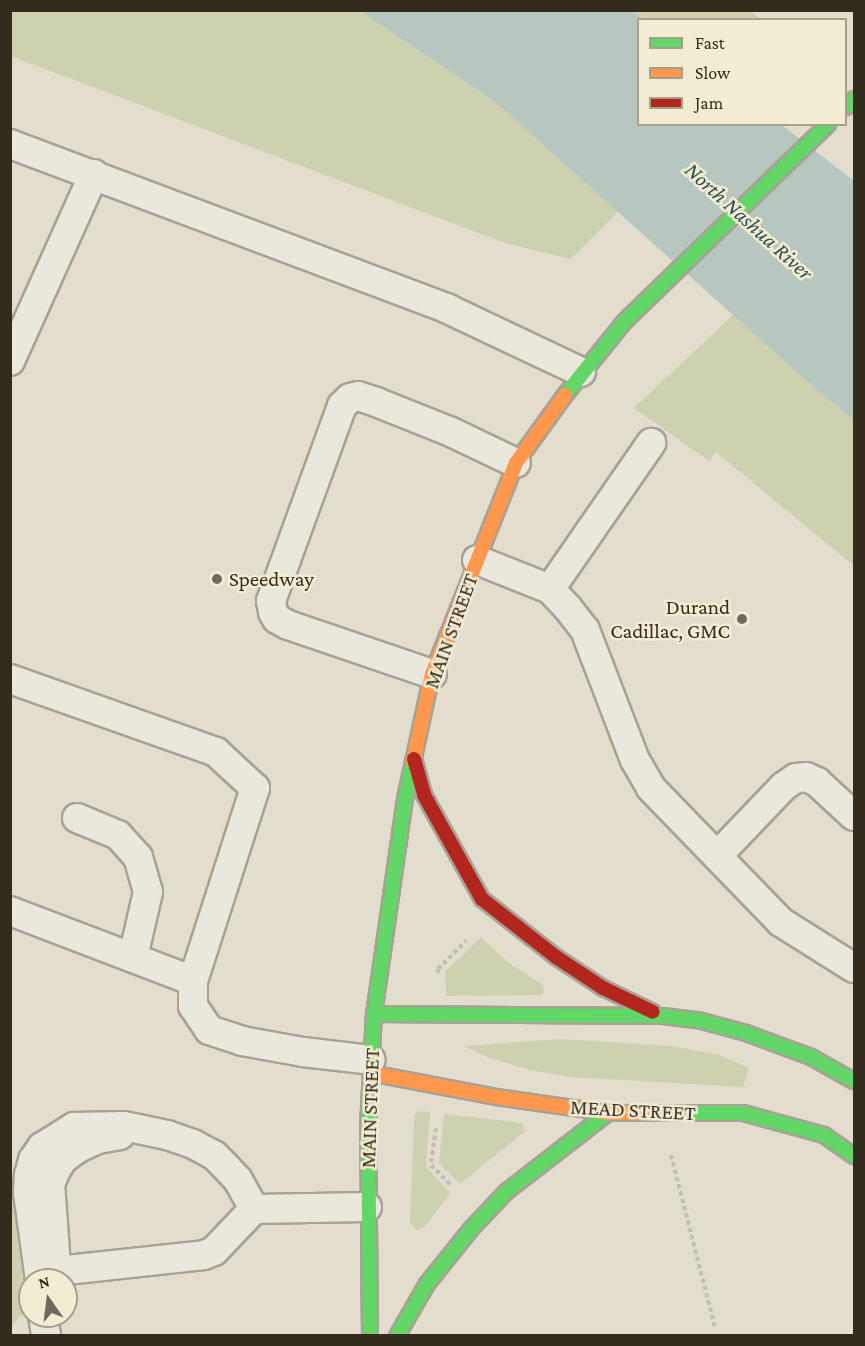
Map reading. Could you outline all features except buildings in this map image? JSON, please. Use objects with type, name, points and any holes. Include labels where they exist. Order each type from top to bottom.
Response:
[{"type":"main road","name":"MAIN STREET","points":[[370,1335],[367,1207],[370,1066],[374,1014],[405,799],[432,674],[516,463],[582,372],[625,321],[826,126]]},
{"type":"main road","points":[[414,758],[424,795],[482,899],[556,957],[603,988],[663,1016]]},
{"type":"main road","points":[[374,1014],[663,1016],[698,1020],[746,1033],[811,1057],[855,1081]]},
{"type":"main road","name":"MEAD STREET","points":[[370,1066],[496,1097],[608,1113],[743,1113],[824,1135],[855,1156]]},
{"type":"main road","points":[[397,1335],[427,1284],[471,1229],[506,1192],[608,1113]]},
{"type":"lane","points":[[10,144],[448,309],[582,372]]},
{"type":"lane","points":[[10,361],[94,174]]},
{"type":"lane","points":[[432,674],[288,625],[278,619],[273,612],[271,601],[342,406],[350,398],[358,396],[449,431],[516,463]]},
{"type":"lane","points":[[550,589],[651,443]]},
{"type":"lane","points":[[477,560],[550,589],[585,630],[635,760],[651,788],[781,922],[855,968]]},
{"type":"lane","points":[[10,679],[216,752],[255,788],[193,981],[193,1006],[209,1030],[242,1041],[370,1066]]},
{"type":"lane","points":[[717,856],[784,786],[796,778],[806,777],[817,782],[855,816]]},
{"type":"lane","points":[[77,818],[118,835],[138,857],[148,892],[133,957]]},
{"type":"lane","points":[[10,911],[193,981]]},
{"type":"lane","points":[[48,1268],[50,1184],[63,1159],[98,1138],[138,1133],[167,1135],[214,1155],[237,1180],[254,1209]]},
{"type":"lane","points":[[78,1272],[204,1255],[214,1251],[254,1209],[367,1207]]},
{"type":"path","points":[[438,978],[438,969],[474,933]]},
{"type":"path","points":[[436,1124],[431,1165],[453,1186]]},
{"type":"path","points":[[671,1154],[715,1328]]},
{"type":"green space","points":[[10,11],[360,11],[494,101],[618,212],[571,259],[505,243],[11,56]]},
{"type":"green space","points":[[631,11],[751,11],[759,18],[643,18]]},
{"type":"green space","points":[[733,315],[820,393],[854,420],[854,566],[716,452],[709,461],[634,408]]},
{"type":"green space","points":[[481,937],[510,964],[543,985],[544,992],[541,995],[446,996],[445,972]]},
{"type":"green space","points":[[561,1039],[671,1046],[719,1055],[749,1068],[743,1087],[571,1077],[529,1070],[488,1057],[464,1046]]},
{"type":"green space","points":[[421,1111],[430,1112],[426,1167],[450,1193],[424,1228],[416,1230],[410,1223],[414,1120],[415,1114]]},
{"type":"green space","points":[[444,1114],[522,1123],[525,1131],[460,1184],[439,1163]]},
{"type":"green space","points":[[10,1154],[22,1268],[18,1268],[18,1319],[10,1327]]},
{"type":"water","name":"North Nashua River","points":[[360,11],[631,11],[643,18],[637,18],[637,126],[783,126],[854,181],[854,420],[820,393],[494,101]]},
{"type":"traffic: fast","points":[[847,106],[854,99]]},
{"type":"traffic: fast","points":[[565,395],[625,321],[826,126]]},
{"type":"traffic: fast","points":[[370,1336],[368,1127],[374,1014],[405,799],[413,762]]},
{"type":"traffic: fast","points":[[374,1014],[663,1016],[698,1020],[746,1033],[811,1057],[854,1081]]},
{"type":"traffic: fast","points":[[397,1336],[427,1284],[471,1229],[506,1192],[608,1113]]},
{"type":"traffic: fast","points":[[644,1113],[743,1113],[824,1135],[854,1156]]},
{"type":"traffic: slow","points":[[413,762],[432,674],[516,463],[565,395]]},
{"type":"traffic: slow","points":[[370,1073],[496,1097],[608,1113],[644,1113]]},
{"type":"traffic: jam","points":[[414,759],[424,795],[482,899],[556,957],[603,988],[653,1012]]},
{"type":"place","name":"Speedway","points":[[217,579]]},
{"type":"place","name":"Durand Cadillac, GMC","points":[[742,619]]}]
